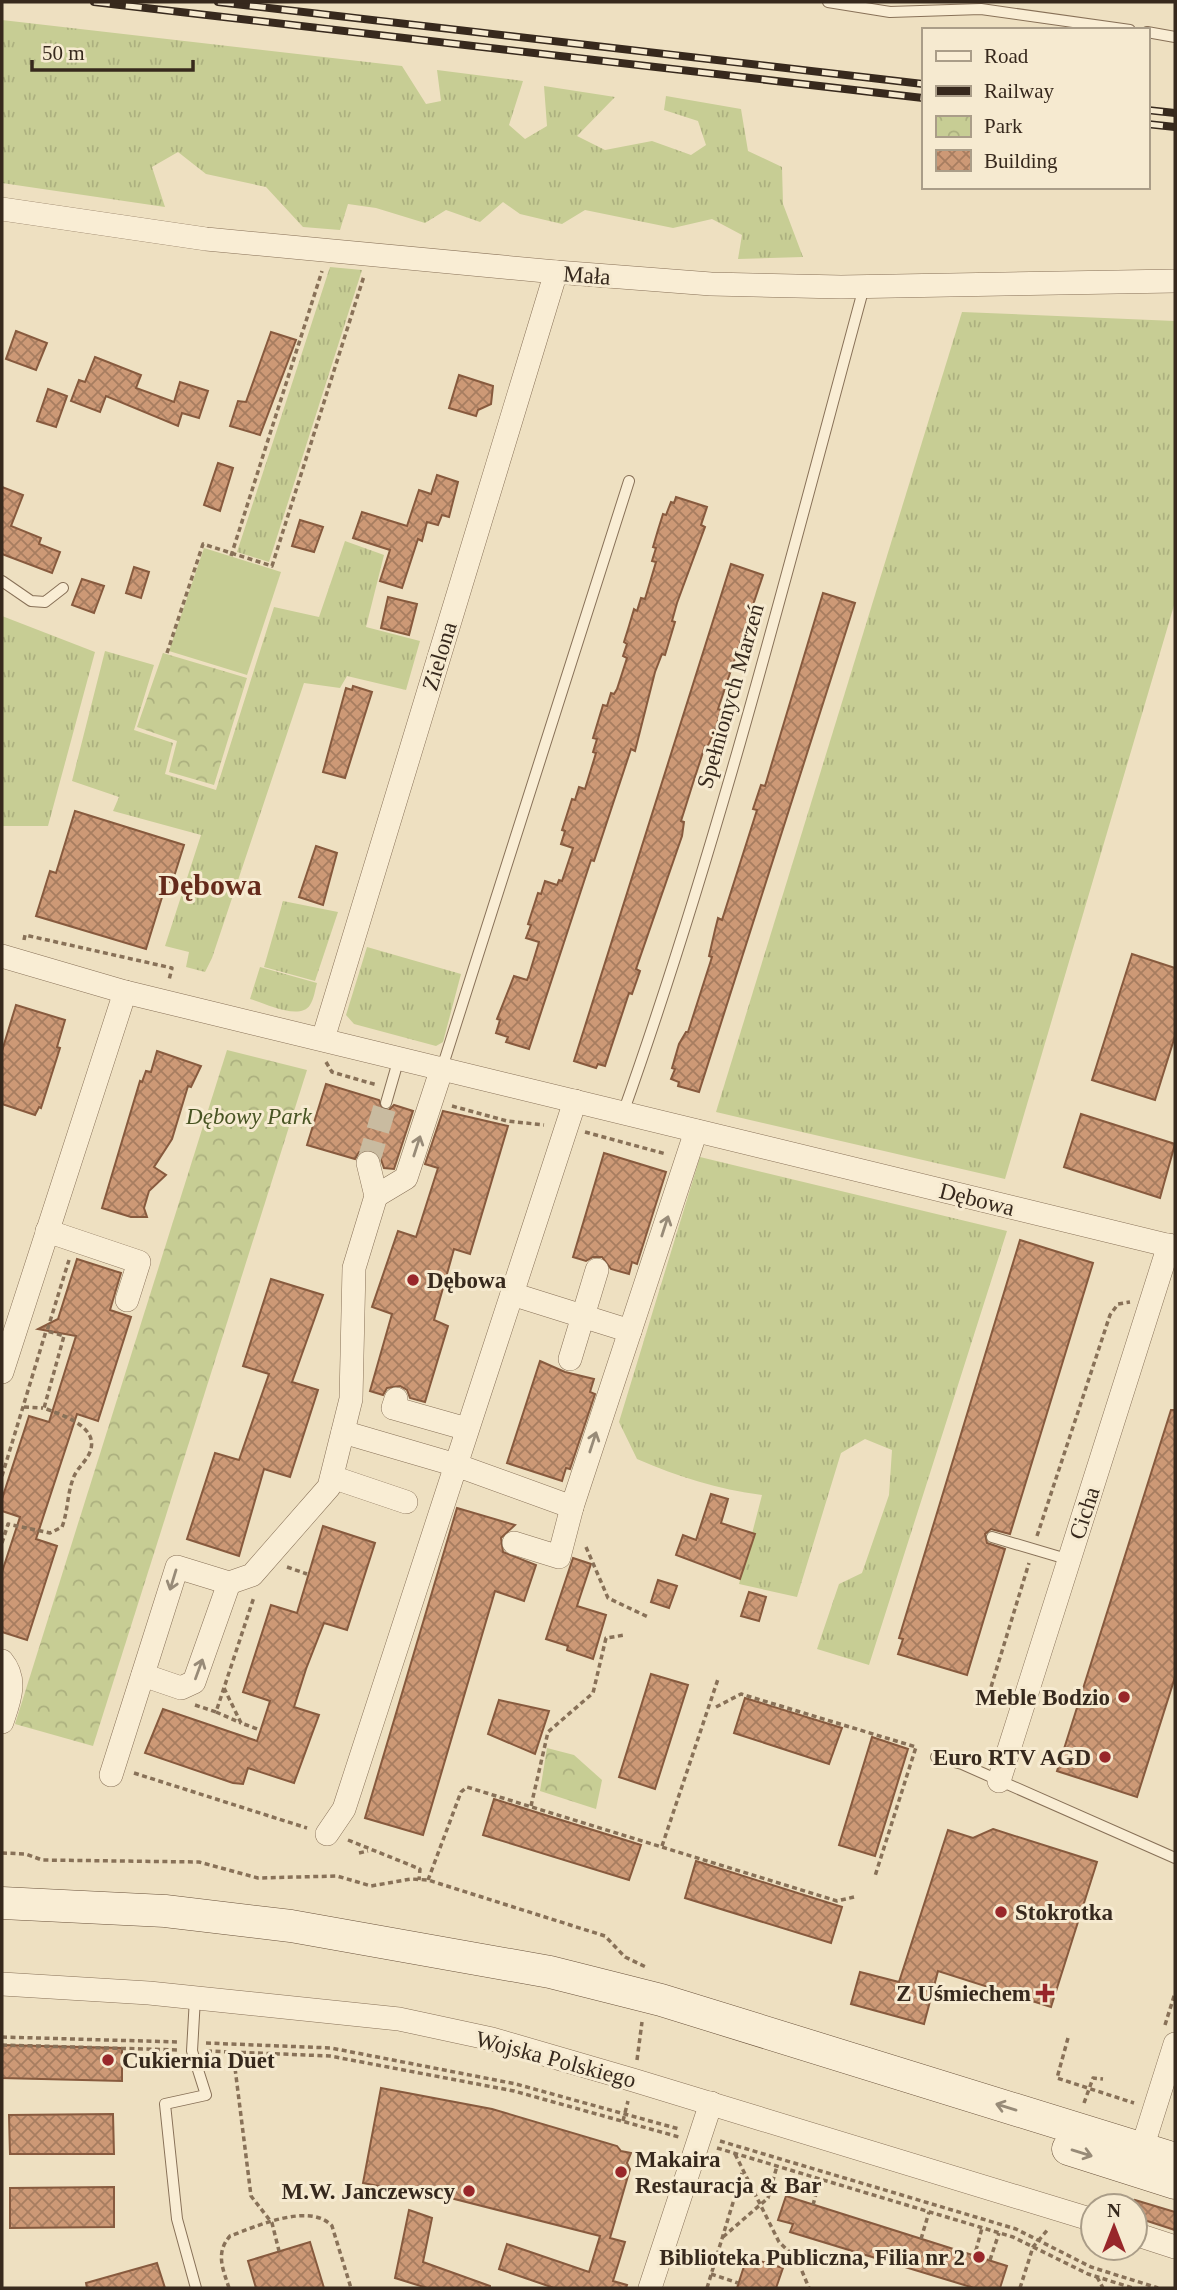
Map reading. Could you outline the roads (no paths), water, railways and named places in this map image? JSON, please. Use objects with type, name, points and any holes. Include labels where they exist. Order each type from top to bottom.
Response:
[{"type":"main road","points":[[2,1903],[164,1911],[265,1923],[395,1943],[476,1961],[550,1972],[629,1991],[1138,2159],[1175,2183]]},
{"type":"main road","points":[[476,1961],[545,1987],[644,2017],[1138,2159],[1175,2159]]},
{"type":"street","name":"Mała","points":[[2,209],[206,239],[711,284],[864,287],[1175,282]]},
{"type":"street","name":"Zielona","points":[[323,1040],[556,272]]},
{"type":"street","name":"Dębowa","points":[[2,956],[125,992],[1172,1246]]},
{"type":"street","points":[[2,1372],[125,992]]},
{"type":"street","points":[[376,1196],[406,1178],[442,1068]]},
{"type":"street","points":[[324,1838],[344,1809],[575,1101]]},
{"type":"street","points":[[514,1543],[559,1557],[572,1507],[696,1131]]},
{"type":"street","points":[[112,1771],[177,1567],[229,1583],[252,1575],[329,1487],[351,1399],[354,1268],[376,1196],[368,1163]]},
{"type":"street","points":[[47,1231],[139,1262],[127,1300]]},
{"type":"street","name":"Cicha","points":[[999,1781],[1172,1246]]},
{"type":"street","points":[[570,1359],[597,1269]]},
{"type":"street","points":[[512,1294],[630,1331]]},
{"type":"street","points":[[396,1399],[393,1408],[467,1429]]},
{"type":"street","points":[[343,1432],[456,1465],[572,1507]]},
{"type":"street","points":[[332,1477],[406,1502]]},
{"type":"street","points":[[143,1675],[181,1688],[194,1682],[229,1583]]},
{"type":"street","points":[[2,1661],[9,1671],[12,1692],[2,1722]]},
{"type":"street","name":"Wojska Polskiego","points":[[2,1984],[195,1998],[399,2019],[492,2039],[1079,2216]]},
{"type":"street","points":[[1138,2159],[1175,2045]]},
{"type":"street","points":[[650,2288],[710,2103]]},
{"type":"street","points":[[1149,2238],[1175,2246]]},
{"type":"lane","points":[[828,2],[890,12],[981,9],[1116,28]]},
{"type":"lane","points":[[1149,32],[1175,37]]},
{"type":"lane","name":"Spełnionych Marzeń","points":[[623,1113],[646,1049],[756,691],[864,287]]},
{"type":"lane","points":[[442,1068],[629,481]]},
{"type":"lane","points":[[2,581],[31,601],[46,601],[55,597],[63,587]]},
{"type":"lane","points":[[386,1103],[399,1058]]},
{"type":"lane","points":[[992,1537],[1070,1560]]},
{"type":"lane","points":[[936,1757],[999,1781],[1175,1857]]},
{"type":"lane","points":[[195,1998],[192,2051],[206,2095],[165,2104],[177,2219],[195,2288]]},
{"type":"tunnel","points":[[368,1163],[386,1103]]},
{"type":"railway","points":[[94,2],[922,98]]},
{"type":"railway","points":[[218,2],[922,84]]},
{"type":"railway","points":[[1149,110],[1175,113]]},
{"type":"railway","points":[[1149,124],[1175,127]]},
{"type":"place","name":"Dębowa","points":[[413,1280]]},
{"type":"place","name":"Meble Bodzio","points":[[1124,1697]]},
{"type":"place","name":"Euro RTV AGD","points":[[1105,1757]]},
{"type":"place","name":"Stokrotka","points":[[1001,1912]]},
{"type":"place","name":"Z Uśmiechem","points":[[1045,1993]]},
{"type":"place","name":"Cukiernia Duet","points":[[108,2060]]},
{"type":"place","name":"Makaira Restauracja & Bar","points":[[621,2172]]},
{"type":"place","name":"M.W. Janczewscy","points":[[469,2191]]},
{"type":"place","name":"Biblioteka Publiczna, Filia nr 2","points":[[979,2257]]},
{"type":"district","name":"Dębowa","points":[[210,885]]},
{"type":"park label","name":"Dębowy Park","points":[[249,1116]]}]
